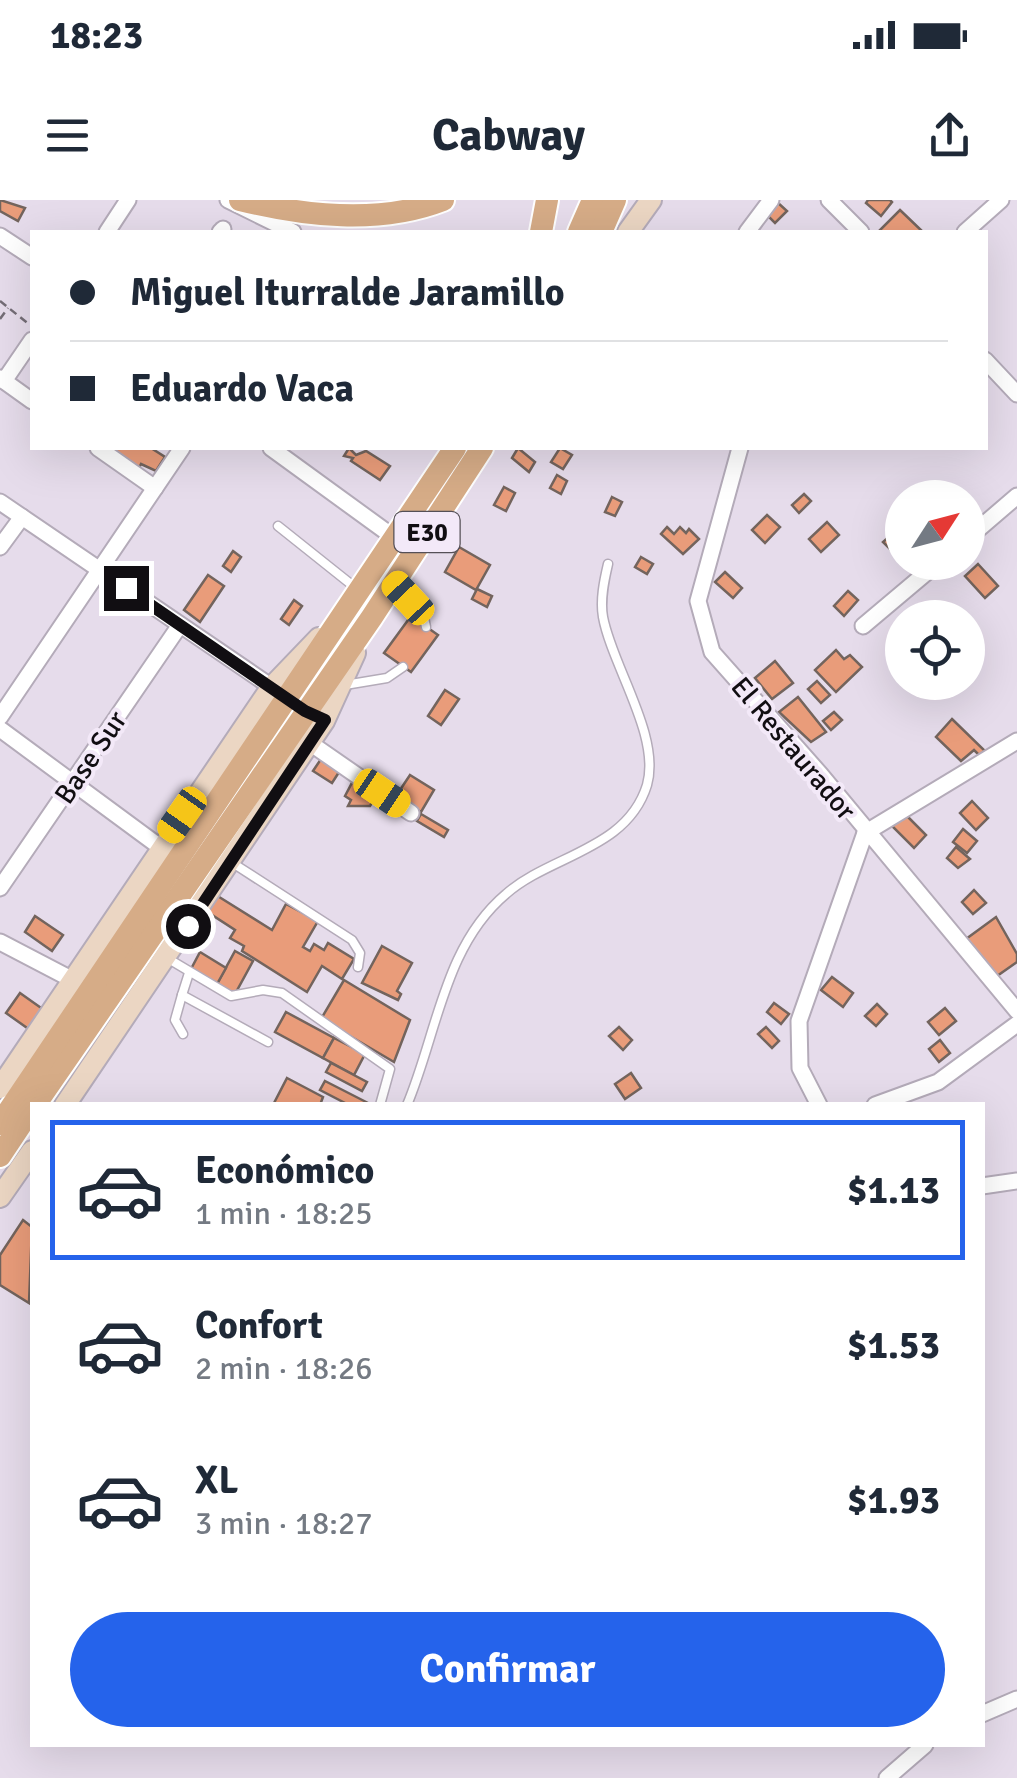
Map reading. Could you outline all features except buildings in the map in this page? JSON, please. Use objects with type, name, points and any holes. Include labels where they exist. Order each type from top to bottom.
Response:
[{"type":"main road","points":[[240,200],[364,216],[440,201]]},
{"type":"main road","points":[[540,230],[547,200]]},
{"type":"main road","points":[[580,230],[593,200]]},
{"type":"main road","points":[[602,230],[615,200]]},
{"type":"main road","points":[[629,230],[651,200]]},
{"type":"main road","points":[[414,230],[440,201]]},
{"type":"main road","name":"E30","points":[[0,1124],[298,704],[372,617],[394,582],[406,545],[455,450]]},
{"type":"main road","name":"E30","points":[[37,1102],[298,704],[356,598],[406,545],[480,450]]},
{"type":"main road","points":[[0,1088],[160,847],[298,704],[341,685],[372,617]]},
{"type":"main road","points":[[67,1102],[310,743],[298,704]]},
{"type":"main road","name":"E30","points":[[0,1156],[30,1113]]},
{"type":"main road","points":[[0,1197],[30,1154]]},
{"type":"street","points":[[108,230],[128,200]]},
{"type":"street","points":[[228,200],[289,230]]},
{"type":"street","points":[[748,230],[771,200]]},
{"type":"street","points":[[829,200],[859,230]]},
{"type":"street","points":[[966,230],[1001,200]]},
{"type":"street","points":[[0,236],[30,255]]},
{"type":"street","points":[[30,343],[2,380],[30,400]]},
{"type":"street","points":[[988,363],[1017,394]]},
{"type":"street","points":[[101,450],[155,488]]},
{"type":"street","points":[[0,717],[181,450]]},
{"type":"street","name":"El Restaurador","points":[[739,450],[698,601],[712,652],[821,775],[866,833],[800,1021],[800,1068],[817,1102]]},
{"type":"street","points":[[292,453],[406,545]]},
{"type":"street","points":[[985,523],[1017,496]]},
{"type":"street","points":[[0,502],[298,704]]},
{"type":"street","points":[[0,547],[22,517]]},
{"type":"street","points":[[863,626],[918,580]]},
{"type":"street","name":"Base Sur","points":[[0,888],[180,625]]},
{"type":"street","points":[[0,730],[160,847]]},
{"type":"street","points":[[1017,741],[866,833],[1017,1011]]},
{"type":"street","points":[[310,743],[411,813]]},
{"type":"street","points":[[0,942],[71,979]]},
{"type":"street","points":[[884,1102],[938,1082],[1017,1024]]},
{"type":"street","points":[[985,1186],[1017,1181]]},
{"type":"street","points":[[985,1713],[1017,1699]]},
{"type":"street","points":[[887,1778],[923,1747]]},
{"type":"lane","points":[[278,526],[356,598]]},
{"type":"lane","points":[[408,1102],[454,968],[475,928],[517,885],[576,857],[616,828],[639,802],[646,786],[646,744],[603,618],[608,564]]},
{"type":"lane","points":[[394,582],[423,613],[426,627]]},
{"type":"lane","points":[[341,685],[387,678],[403,667]]},
{"type":"lane","points":[[231,862],[352,940],[360,953],[358,967]]},
{"type":"lane","points":[[167,958],[231,996],[262,990],[282,993],[390,1069],[381,1102]]},
{"type":"lane","points":[[183,1034],[175,1020],[189,972]]},
{"type":"lane","points":[[182,995],[268,1042]]},
{"type":"path","points":[[0,301],[30,324]]},
{"type":"path","points":[[0,319],[8,308]]},
{"type":"route","points":[[126,588],[305,711],[325,720],[188,926]]}]
